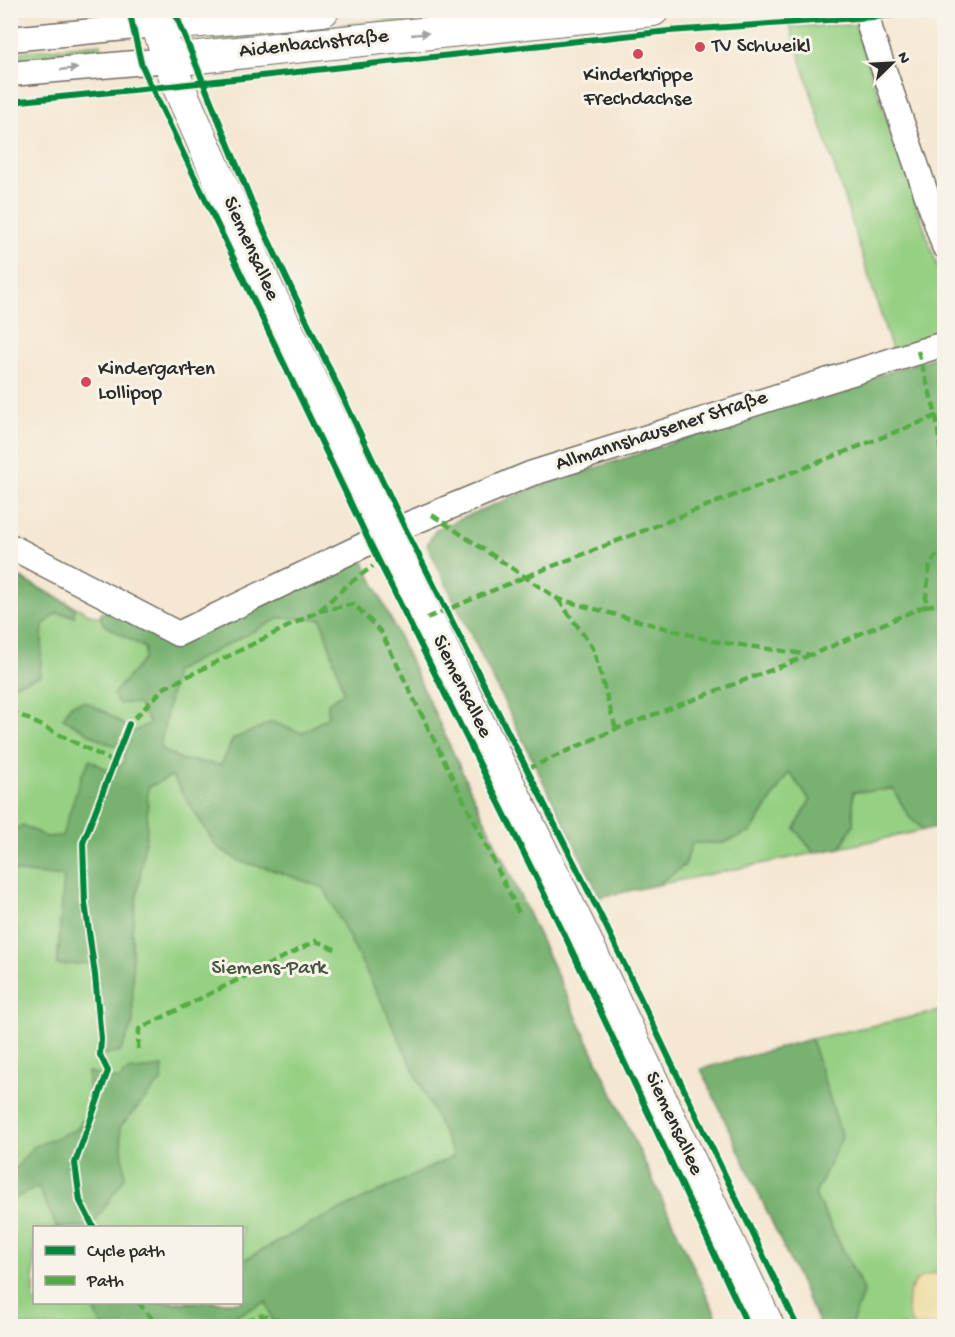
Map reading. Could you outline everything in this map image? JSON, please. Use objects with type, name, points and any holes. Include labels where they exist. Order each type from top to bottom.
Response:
[{"type":"main road","name":"Aidenbachstraße","points":[[160,35],[323,10]]},
{"type":"main road","name":"Aidenbachstraße","points":[[160,35],[653,10]]},
{"type":"main road","name":"Siemensallee","points":[[160,35],[264,282],[586,943],[768,1326]]},
{"type":"street","points":[[866,10],[871,32],[945,246]]},
{"type":"street","name":"Aidenbachstraße","points":[[10,39],[160,35]]},
{"type":"street","name":"Aidenbachstraße","points":[[10,74],[160,35]]},
{"type":"street","name":"Allmannshausener Straße","points":[[10,546],[178,634],[386,535],[530,474],[945,344]]},
{"type":"green space","points":[[488,11],[534,11],[214,41],[214,37]]},
{"type":"green space","points":[[855,25],[944,286],[944,332],[892,350],[790,26]]},
{"type":"green space","points":[[101,44],[102,51],[11,60],[11,53]]},
{"type":"green space","points":[[944,354],[944,825],[924,830],[910,818],[893,789],[853,792],[853,825],[840,848],[814,853],[795,829],[810,800],[789,772],[751,832],[723,843],[692,843],[685,865],[657,885],[600,897],[427,545],[436,529],[534,488]]},
{"type":"green space","name":"Siemens-Park","points":[[363,560],[721,1326],[11,1326],[11,573],[87,613],[176,644]]},
{"type":"green space","points":[[363,560],[721,1326],[274,1326],[266,1302],[214,1326],[102,1326],[91,1304],[243,1304],[243,1260],[315,1222],[454,1156],[385,1009],[324,888],[270,869],[241,862],[216,846],[172,776],[148,787],[147,829],[132,930],[133,1023],[120,1052],[100,1055],[101,1039],[94,963],[57,965],[64,877],[11,871],[11,831],[23,825],[46,837],[62,836],[82,774],[90,760],[106,769],[115,770],[124,762],[124,749],[102,741],[63,718],[71,705],[84,701],[134,732],[150,723],[138,704],[118,703],[113,694],[144,659],[145,648],[103,624],[100,614],[105,611],[163,640],[183,641]],"holes":[[[280,618],[321,619],[344,692],[328,703],[328,717],[302,733],[272,722],[233,739],[221,765],[180,759],[160,748],[175,671]]]},
{"type":"green space","points":[[11,573],[75,608],[74,616],[57,613],[43,625],[40,676],[13,685],[10,684]]},
{"type":"green space","points":[[789,772],[810,800],[795,829],[814,853],[657,885],[685,865],[692,843],[723,843],[751,832]]},
{"type":"green space","points":[[893,789],[910,818],[924,830],[840,848],[853,825],[853,792]]},
{"type":"green space","points":[[944,1010],[944,1326],[851,1326],[864,1290],[815,1195],[841,1137],[811,1039]]},
{"type":"green space","points":[[811,1039],[842,1137],[815,1195],[864,1291],[851,1326],[820,1326],[701,1069]]},
{"type":"green space","points":[[163,1067],[162,1080],[120,1127],[125,1177],[93,1226],[57,1226],[38,1187],[11,1200],[11,1168],[16,1168],[33,1147],[77,1129],[89,1109],[88,1072],[118,1080],[127,1071]]},
{"type":"sand","points":[[933,1273],[944,1274],[944,1326],[913,1326],[908,1309],[909,1292],[917,1280]]},
{"type":"marked path","points":[[10,13],[29,10]]},
{"type":"marked path","points":[[918,351],[936,415],[944,478]]},
{"type":"marked path","points":[[427,618],[525,577],[944,413]]},
{"type":"marked path","points":[[432,515],[558,599],[713,641],[811,655],[925,606],[930,563],[944,547]]},
{"type":"marked path","points":[[127,729],[129,724],[164,688],[319,611],[346,586],[373,566]]},
{"type":"marked path","points":[[558,599],[593,648],[616,729]]},
{"type":"marked path","points":[[319,611],[354,604],[381,632],[519,913]]},
{"type":"marked path","points":[[925,606],[944,604]]},
{"type":"marked path","points":[[527,769],[616,729],[808,656]]},
{"type":"marked path","points":[[10,710],[114,762]]},
{"type":"marked path","points":[[138,1049],[139,1029],[316,941],[337,950]]},
{"type":"marked path","points":[[140,1304],[158,1326]]},
{"type":"marked path","points":[[234,1326],[260,1315],[307,1326]]},
{"type":"cycle path","points":[[129,10],[141,63],[152,88],[366,535],[566,938],[748,1326]]},
{"type":"cycle path","points":[[174,10],[259,220],[404,526],[606,926],[797,1326]]},
{"type":"cycle path","points":[[10,102],[669,31],[944,12]]},
{"type":"cycle path","points":[[93,1226],[80,1201],[75,1163],[108,1071],[100,1055],[101,1039],[95,975],[85,903],[83,843],[129,724]]},
{"type":"place","name":"TV Schweikl","points":[[700,47]]},
{"type":"place","name":"Kinderkrippe Frechdachse","points":[[638,54]]},
{"type":"place","name":"Kindergarten Lollipop","points":[[86,382]]}]
